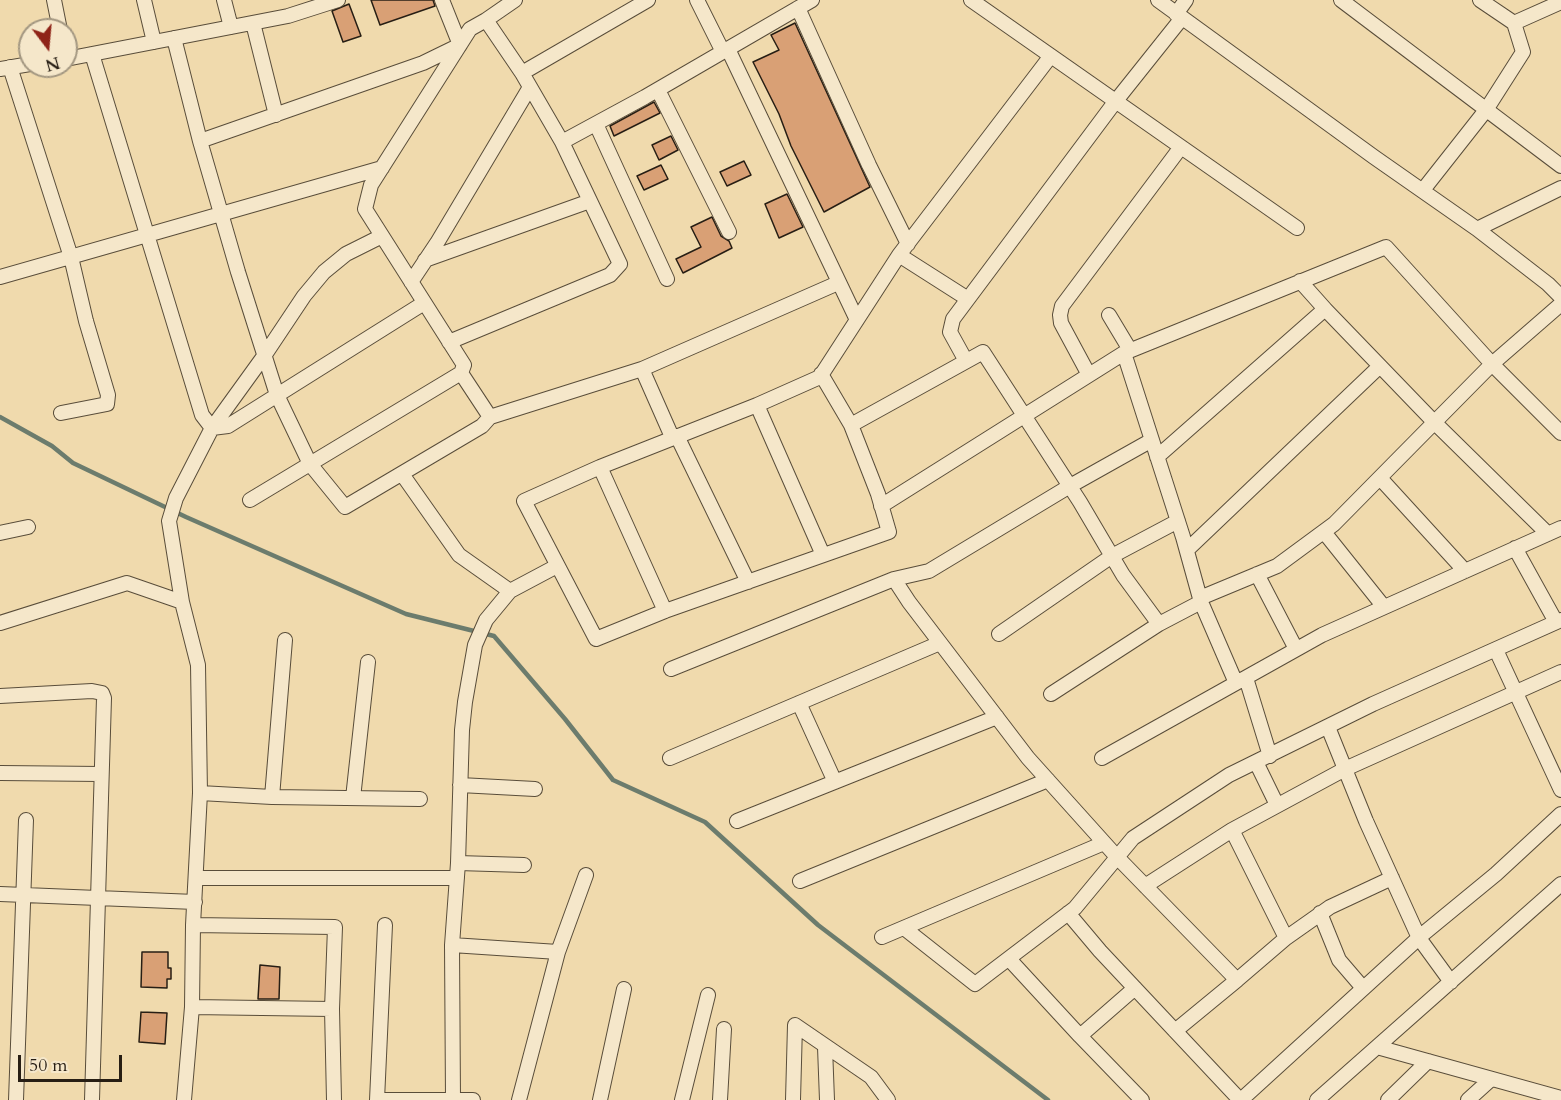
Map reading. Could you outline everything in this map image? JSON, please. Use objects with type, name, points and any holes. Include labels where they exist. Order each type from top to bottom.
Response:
[{"type":"street","points":[[54,0],[58,18]]},
{"type":"street","points":[[144,0],[154,42]]},
{"type":"street","points":[[224,0],[231,27]]},
{"type":"street","points":[[78,56],[253,23],[313,4],[338,0]]},
{"type":"street","points":[[442,0],[460,45]]},
{"type":"street","points":[[250,500],[461,373],[464,365],[365,209],[371,186],[470,29],[486,21],[515,0]]},
{"type":"street","points":[[522,73],[648,0]]},
{"type":"street","points":[[698,0],[726,50],[857,320]]},
{"type":"street","points":[[562,142],[658,90],[812,0]]},
{"type":"street","points":[[971,0],[1298,228]]},
{"type":"street","points":[[1158,0],[1477,229],[1548,284],[1561,297]]},
{"type":"street","points":[[966,361],[951,336],[949,327],[953,319],[1179,16],[1186,0]]},
{"type":"street","points":[[1341,0],[1561,166]]},
{"type":"street","points":[[1423,190],[1486,110],[1523,52],[1514,23],[1480,0]]},
{"type":"street","points":[[1514,23],[1555,2]]},
{"type":"street","points":[[798,8],[869,165],[904,250],[968,299]]},
{"type":"street","points":[[449,342],[610,275],[620,264],[562,142],[522,73],[486,21]]},
{"type":"street","points":[[253,23],[276,114]]},
{"type":"street","points":[[174,38],[221,215],[277,395],[310,464],[345,507],[482,426],[490,417],[642,369],[838,283]]},
{"type":"street","points":[[200,141],[423,63],[460,45]]},
{"type":"street","points":[[92,54],[202,415],[212,428]]},
{"type":"street","points":[[821,374],[851,425],[889,532],[596,639],[524,501],[674,436],[757,405],[821,374],[904,250],[1050,57]]},
{"type":"street","points":[[5,68],[71,257],[86,321],[108,395],[107,404],[61,413]]},
{"type":"street","points":[[411,282],[530,87]]},
{"type":"street","points":[[658,90],[729,232]]},
{"type":"street","points":[[596,124],[667,279]]},
{"type":"street","points":[[1089,375],[1061,323],[1062,306],[1181,147]]},
{"type":"street","points":[[0,278],[382,168]]},
{"type":"street","points":[[1477,229],[1561,188]]},
{"type":"street","points":[[425,260],[590,201]]},
{"type":"street","points":[[183,1100],[192,1007],[200,793],[198,664],[182,602],[170,521],[176,498],[212,428],[304,296],[324,272],[346,254],[382,236]]},
{"type":"street","points":[[881,506],[1127,352],[1386,247],[1492,364],[1561,433]]},
{"type":"street","points":[[1300,281],[1435,423],[1548,534]]},
{"type":"street","points":[[212,428],[228,426],[424,303]]},
{"type":"street","points":[[1051,694],[1159,624],[1200,600],[1276,566],[1324,532],[1492,364],[1561,304]]},
{"type":"street","points":[[1157,457],[1325,309]]},
{"type":"street","points":[[1109,315],[1127,352],[1200,600],[1241,680],[1270,756]]},
{"type":"street","points":[[851,425],[983,352],[1070,486],[1123,574],[1159,624]]},
{"type":"street","points":[[1187,550],[1380,366]]},
{"type":"street","points":[[642,369],[748,582]]},
{"type":"street","points":[[461,373],[490,417]]},
{"type":"street","points":[[757,405],[823,555]]},
{"type":"street","points":[[671,669],[894,579],[930,572],[1070,486],[1152,440]]},
{"type":"street","points":[[600,467],[665,612]]},
{"type":"street","points":[[402,474],[459,555],[510,591]]},
{"type":"street","points":[[1380,478],[1466,571]]},
{"type":"street","points":[[999,634],[1112,556],[1178,520]]},
{"type":"street","points":[[0,533],[28,527]]},
{"type":"street","points":[[1102,758],[1322,635],[1561,528]]},
{"type":"street","points":[[1324,532],[1384,607]]},
{"type":"street","points":[[904,927],[975,984],[1075,908],[1133,838],[1229,775],[1373,704],[1559,621],[1515,548]]},
{"type":"street","points":[[453,1100],[452,945],[465,702],[475,645],[486,620],[510,591],[557,566]]},
{"type":"street","points":[[1257,574],[1296,649]]},
{"type":"street","points":[[894,579],[940,643],[1048,780],[1117,857],[1237,980]]},
{"type":"street","points":[[0,623],[127,583],[182,602]]},
{"type":"street","points":[[272,797],[285,640]]},
{"type":"street","points":[[670,758],[940,643]]},
{"type":"street","points":[[1496,650],[1561,790]]},
{"type":"street","points":[[353,798],[368,662]]},
{"type":"street","points":[[1145,886],[1232,830],[1345,769],[1561,672]]},
{"type":"street","points":[[0,696],[92,691],[102,693],[104,698],[92,1100]]},
{"type":"street","points":[[799,703],[835,782]]},
{"type":"street","points":[[737,821],[997,717]]},
{"type":"street","points":[[1328,727],[1419,938],[1451,982]]},
{"type":"street","points":[[1256,762],[1277,806]]},
{"type":"street","points":[[0,773],[101,774]]},
{"type":"street","points":[[800,881],[1048,780]]},
{"type":"street","points":[[460,785],[535,789]]},
{"type":"street","points":[[200,793],[272,797],[420,799]]},
{"type":"street","points":[[1068,913],[1174,1031],[1240,1100],[1419,938],[1496,874],[1561,814]]},
{"type":"street","points":[[16,1100],[22,894],[27,820]]},
{"type":"street","points":[[1232,830],[1287,938]]},
{"type":"street","points":[[882,937],[1104,843]]},
{"type":"street","points":[[458,863],[524,865]]},
{"type":"street","points":[[519,1100],[558,952],[586,875]]},
{"type":"street","points":[[196,878],[457,878]]},
{"type":"street","points":[[1174,1031],[1320,913],[1392,878]]},
{"type":"street","points":[[1317,1100],[1561,884]]},
{"type":"street","points":[[0,894],[195,902]]},
{"type":"street","points":[[1320,913],[1339,960],[1363,988]]},
{"type":"street","points":[[194,925],[335,927],[332,1009],[334,1100]]},
{"type":"street","points":[[385,925],[379,1100],[473,1100]]},
{"type":"street","points":[[452,945],[558,952]]},
{"type":"street","points":[[1009,959],[1142,1100]]},
{"type":"street","points":[[1080,1036],[1135,988]]},
{"type":"street","points":[[600,1100],[624,989]]},
{"type":"street","points":[[682,1100],[708,995]]},
{"type":"street","points":[[192,1007],[332,1009]]},
{"type":"street","points":[[793,1100],[795,1025],[871,1077],[888,1100]]},
{"type":"street","points":[[720,1100],[724,1029]]},
{"type":"street","points":[[825,1047],[827,1100]]},
{"type":"street","points":[[1377,1047],[1542,1097],[1561,1098]]},
{"type":"street","points":[[1388,1100],[1428,1061]]},
{"type":"street","points":[[1468,1100],[1490,1080]]},
{"type":"building","points":[[371,0],[433,0],[435,6],[380,25]]},
{"type":"building","points":[[349,4],[361,36],[343,42],[332,11]]},
{"type":"building","points":[[795,23],[870,187],[824,212],[753,62],[779,50],[771,35]]},
{"type":"building","points":[[654,102],[660,113],[614,136],[610,126]]},
{"type":"building","points":[[671,136],[678,150],[659,160],[652,145]]},
{"type":"building","points":[[744,161],[751,175],[727,186],[720,172]]},
{"type":"building","points":[[661,165],[668,179],[644,190],[637,176]]},
{"type":"building","points":[[787,194],[803,227],[779,238],[765,204]]},
{"type":"building","points":[[712,217],[721,236],[729,241],[732,248],[683,273],[676,259],[701,247],[691,227]]},
{"type":"building","points":[[142,952],[168,952],[171,979],[167,979],[167,988],[141,987]]},
{"type":"building","points":[[260,965],[280,967],[279,999],[258,999]]},
{"type":"building","points":[[141,1012],[167,1013],[165,1044],[139,1042]]},
{"type":"waterway","points":[[0,417],[52,446],[73,463],[186,517],[406,614],[494,636],[565,719],[613,780],[705,822],[818,925],[1048,1100]]}]
